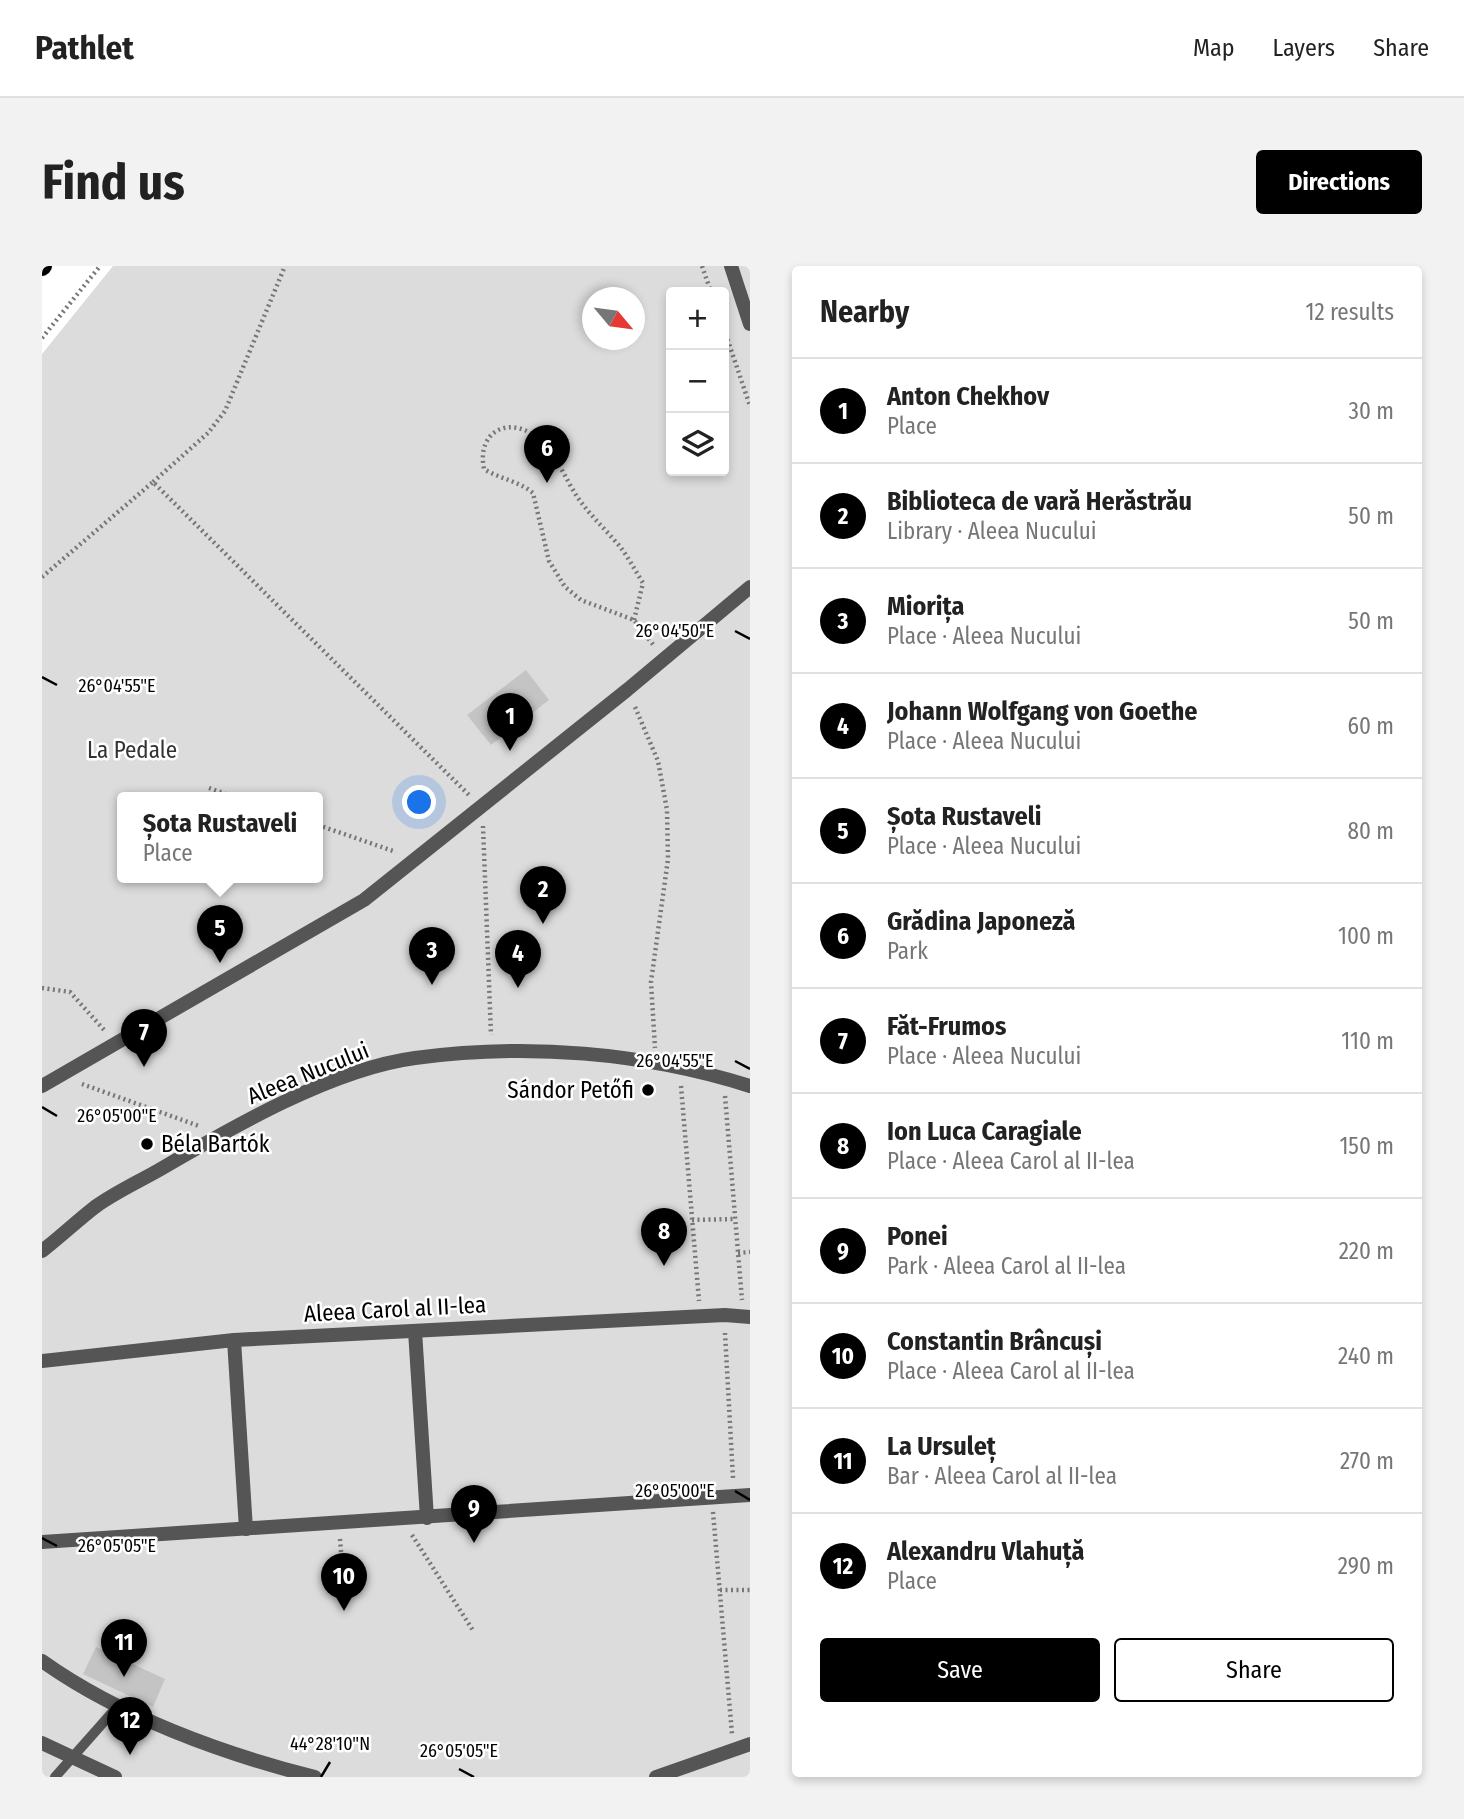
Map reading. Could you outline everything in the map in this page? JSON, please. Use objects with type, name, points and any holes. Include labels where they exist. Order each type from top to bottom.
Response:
[{"type":"street","points":[[731,266],[750,324]]},
{"type":"street","points":[[42,1086],[364,900],[627,690],[750,587]]},
{"type":"street","name":"Aleea Nucului","points":[[42,1251],[97,1206],[221,1134],[349,1076],[413,1058],[564,1050],[657,1063],[724,1077],[750,1086]]},
{"type":"street","name":"Aleea Carol al II-lea","points":[[42,1361],[234,1340],[724,1315],[747,1317]]},
{"type":"street","points":[[415,1331],[427,1518]]},
{"type":"street","points":[[234,1340],[246,1529]]},
{"type":"street","points":[[42,1542],[750,1495]]},
{"type":"street","points":[[42,1661],[117,1706],[235,1753],[315,1777]]},
{"type":"street","points":[[42,1743],[116,1777]]},
{"type":"street","points":[[656,1777],[734,1752],[750,1744]]},
{"type":"lane","points":[[55,1777],[117,1706]]},
{"type":"path","points":[[42,338],[100,266]]},
{"type":"path","points":[[42,577],[208,433],[225,411],[285,266]]},
{"type":"path","points":[[702,266],[709,287]]},
{"type":"path","points":[[729,344],[750,406]]},
{"type":"path","points":[[634,620],[643,583],[618,544],[595,522],[542,441],[528,431],[511,427],[499,429],[489,437],[481,453],[484,469],[497,478],[525,486],[533,494],[549,562],[565,587],[582,600],[634,620],[664,659]]},
{"type":"path","points":[[153,482],[482,807],[492,1053]]},
{"type":"path","points":[[627,690],[658,761],[667,810],[668,859],[650,982],[657,1063]]},
{"type":"path","points":[[209,788],[220,792]]},
{"type":"path","points":[[323,827],[416,859]]},
{"type":"path","points":[[42,988],[70,992],[118,1044]]},
{"type":"path","points":[[679,1068],[701,1318]]},
{"type":"path","points":[[62,1076],[221,1134]]},
{"type":"path","points":[[724,1077],[738,1253],[747,1317]]},
{"type":"path","points":[[692,1220],[735,1219]]},
{"type":"path","points":[[738,1253],[750,1252]]},
{"type":"path","points":[[724,1315],[734,1496]]},
{"type":"path","points":[[712,1497],[734,1752]]},
{"type":"path","points":[[402,1519],[474,1632]]},
{"type":"path","points":[[339,1524],[342,1577]]},
{"type":"path","points":[[720,1590],[750,1590]]},
{"type":"green space","name":"La Pedale","points":[[113,266],[750,266],[750,1777],[42,1777],[42,354]]},
{"type":"building","points":[[526,670],[549,700],[491,745],[467,715]]},
{"type":"building","points":[[96,1647],[165,1679],[153,1707],[83,1674]]},
{"type":"place","name":"Grădina Japoneză","points":[[547,483]]},
{"type":"place","name":"Anton Chekhov","points":[[510,751]]},
{"type":"place","name":"Biblioteca de vară Herăstrău","points":[[543,924]]},
{"type":"place","name":"Șota Rustaveli","points":[[220,963]]},
{"type":"place","name":"Miorița","points":[[432,985]]},
{"type":"place","name":"Johann Wolfgang von Goethe","points":[[518,988]]},
{"type":"place","name":"Făt-Frumos","points":[[144,1067]]},
{"type":"place","name":"Sándor Petőfi","points":[[648,1090]]},
{"type":"place","name":"Béla Bartók","points":[[147,1144]]},
{"type":"place","name":"Ion Luca Caragiale","points":[[664,1266]]},
{"type":"place","name":"Ponei","points":[[474,1543]]},
{"type":"place","name":"Constantin Brâncuși","points":[[344,1611]]},
{"type":"place","name":"La Ursuleț","points":[[124,1677]]},
{"type":"place","name":"Alexandru Vlahuță","points":[[130,1755]]}]
